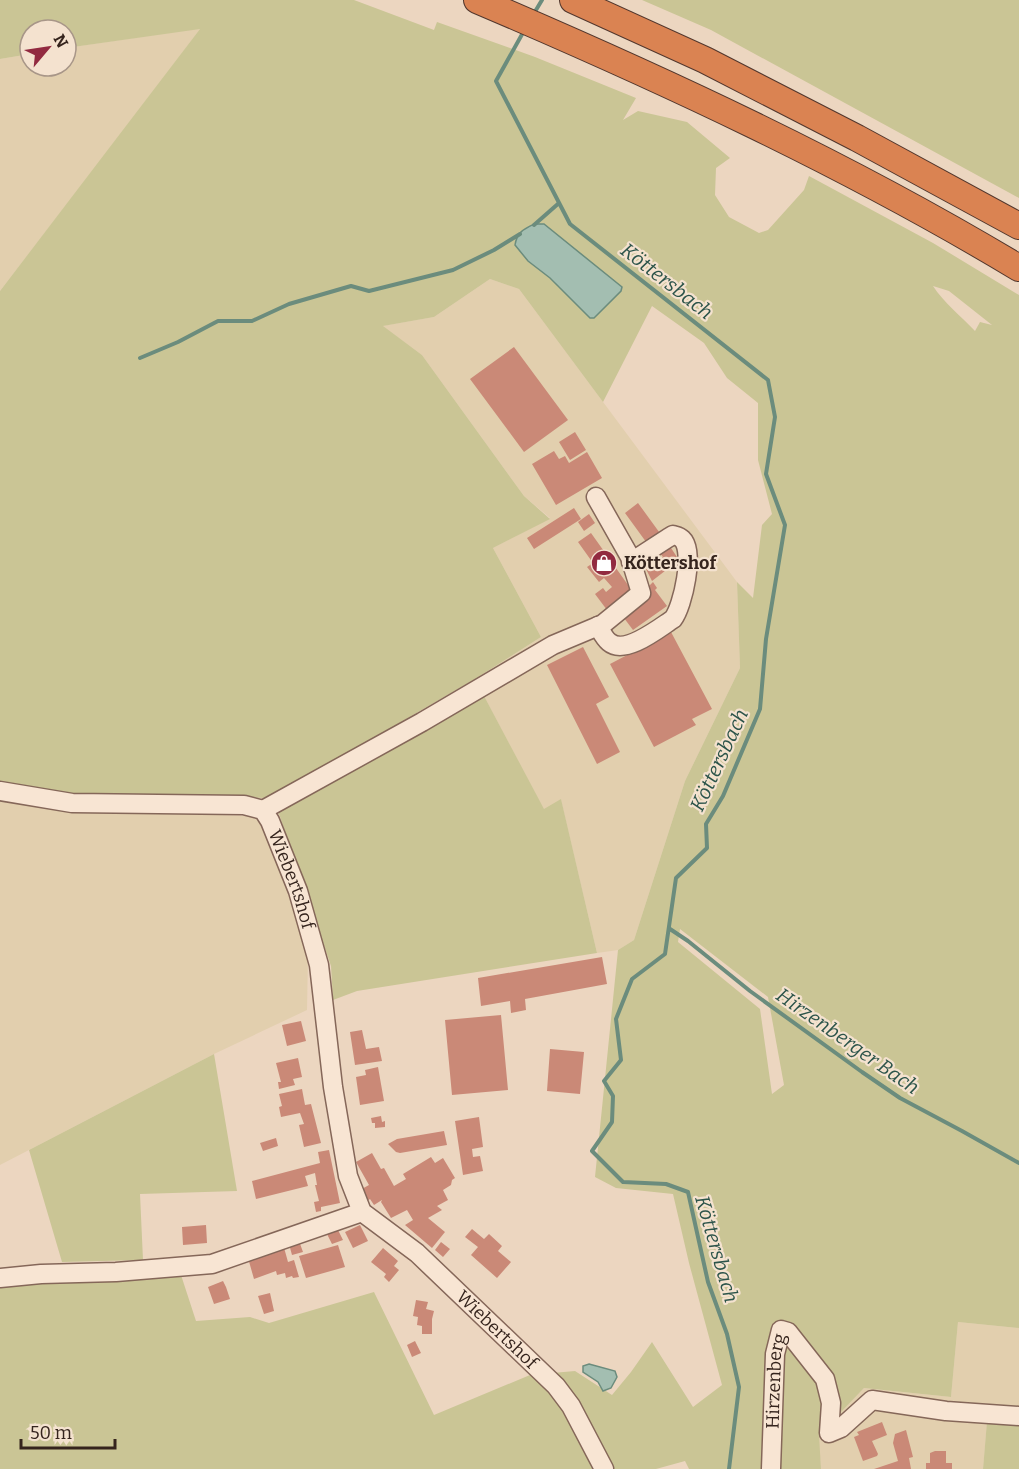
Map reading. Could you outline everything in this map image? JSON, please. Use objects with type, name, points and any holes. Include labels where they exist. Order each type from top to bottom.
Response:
[{"type":"highway","points":[[477,0],[690,94],[860,178],[1019,268]]},
{"type":"highway","points":[[573,0],[705,60],[857,138],[1019,226]]},
{"type":"street","points":[[263,810],[422,722],[553,645],[603,624],[641,593],[630,557],[597,498]]},
{"type":"street","points":[[598,626],[608,641],[619,646],[626,646],[642,639],[677,614],[686,583],[687,552],[684,541],[673,535],[632,562]]},
{"type":"street","name":"Wiebertshof","points":[[0,791],[72,803],[244,805],[263,810],[270,821],[298,891],[320,965],[333,1087],[348,1176],[362,1212],[417,1253],[556,1386],[571,1406],[604,1469]]},
{"type":"street","points":[[0,1278],[212,1264],[362,1212]]},
{"type":"street","name":"Hirzenberg","points":[[771,1469],[775,1354],[781,1330],[788,1332],[825,1379],[831,1403],[829,1432],[841,1428],[872,1400],[945,1411],[1019,1416]]},
{"type":"shaded area","points":[[0,0],[354,0],[434,30],[437,22],[535,57],[636,98],[623,120],[638,111],[687,122],[730,158],[716,168],[715,195],[729,217],[759,233],[768,230],[804,190],[809,176],[933,243],[1019,295],[1019,1328],[958,1322],[951,1397],[864,1388],[819,1435],[821,1469],[689,1469],[685,1461],[656,1469],[0,1469],[0,1285],[181,1275],[196,1321],[250,1317],[269,1323],[374,1292],[434,1415],[530,1375],[575,1371],[612,1395],[652,1342],[693,1407],[722,1385],[673,1194],[616,1188],[595,1177],[618,950],[634,940],[685,781],[740,668],[737,582],[753,598],[762,525],[772,514],[758,460],[758,403],[727,378],[704,343],[652,306],[603,402],[519,289],[490,279],[434,317],[383,326],[422,355],[524,496],[550,519],[493,548],[541,637],[475,679],[270,798],[72,795],[0,783],[0,291],[200,29],[78,46],[78,18],[18,18],[18,56],[0,59]],"holes":[[[534,224],[594,318],[590,318],[550,278],[528,261]],[[933,286],[949,291],[992,325],[980,322],[975,331],[947,304]],[[680,929],[768,997],[784,1085],[772,1094],[760,1009],[678,942]]]},
{"type":"shaded area","points":[[642,0],[1019,0],[1019,198],[711,30]]},
{"type":"shaded area","points":[[201,28],[0,291],[0,59],[18,56],[18,78],[78,78],[78,46]]},
{"type":"shaded area","points":[[534,224],[544,224],[622,287],[621,291],[594,318],[590,318],[550,278],[528,261],[515,245],[519,234]]},
{"type":"shaded area","points":[[490,279],[519,289],[737,582],[740,668],[685,781],[634,940],[618,950],[597,953],[561,800],[544,810],[475,679],[541,637],[493,548],[550,518],[524,496],[422,355],[382,326],[434,317]]},
{"type":"shaded area","points":[[483,694],[544,809],[561,799],[597,953],[357,991],[333,1000],[331,966],[277,808]]},
{"type":"shaded area","points":[[0,799],[72,811],[254,816],[269,835],[308,956],[307,1010],[214,1054],[0,1165]]},
{"type":"shaded area","points":[[214,1054],[237,1191],[140,1194],[143,1260],[62,1262],[29,1150]]},
{"type":"shaded area","points":[[958,1322],[1019,1328],[1019,1424],[987,1421],[983,1469],[821,1469],[818,1435],[864,1388],[951,1397]]},
{"type":"shaded area","points":[[589,1364],[615,1371],[617,1377],[611,1388],[603,1391],[598,1382],[583,1372],[583,1366]]},
{"type":"shaded area","points":[[987,1421],[1019,1424],[1019,1469],[983,1469]]},
{"type":"building","points":[[514,347],[568,420],[524,452],[470,379]]},
{"type":"building","points":[[575,432],[586,450],[570,460],[559,442]]},
{"type":"building","points":[[554,451],[559,459],[565,456],[569,463],[587,452],[602,478],[556,505],[532,464]]},
{"type":"building","points":[[638,503],[662,536],[649,546],[625,513]]},
{"type":"building","points":[[574,508],[581,519],[534,549],[527,538]]},
{"type":"building","points":[[589,514],[595,523],[584,531],[578,522]]},
{"type":"building","points":[[591,533],[633,592],[607,610],[595,594],[603,588],[606,592],[612,587],[604,578],[599,582],[587,567],[593,563],[578,542]]},
{"type":"building","points":[[669,545],[679,560],[652,581],[646,569],[663,557],[659,552]]},
{"type":"building","points":[[653,582],[657,588],[655,590],[667,606],[633,630],[621,614],[651,592],[648,587]]},
{"type":"building","points":[[671,632],[712,709],[692,719],[696,725],[654,747],[610,664]]},
{"type":"building","points":[[583,647],[609,697],[596,704],[620,752],[597,764],[547,665]]},
{"type":"building","points":[[602,957],[607,984],[525,999],[526,1010],[511,1013],[510,1001],[481,1006],[478,978]]},
{"type":"building","points":[[501,1015],[508,1090],[452,1095],[445,1020]]},
{"type":"building","points":[[301,1021],[306,1041],[287,1046],[282,1025]]},
{"type":"building","points":[[362,1030],[366,1049],[379,1047],[382,1061],[355,1065],[350,1032]]},
{"type":"building","points":[[550,1049],[584,1052],[580,1094],[547,1091]]},
{"type":"building","points":[[298,1058],[302,1077],[293,1079],[295,1085],[279,1089],[278,1082],[281,1082],[276,1063]]},
{"type":"building","points":[[378,1067],[384,1101],[360,1105],[356,1077],[366,1075],[365,1070]]},
{"type":"building","points":[[302,1089],[305,1105],[311,1104],[321,1143],[304,1147],[299,1125],[304,1124],[300,1113],[281,1117],[279,1107],[282,1106],[279,1094]]},
{"type":"building","points":[[381,1116],[382,1122],[385,1121],[385,1127],[375,1128],[375,1123],[372,1123],[371,1118]]},
{"type":"building","points":[[479,1117],[483,1147],[472,1149],[473,1157],[480,1156],[483,1171],[463,1175],[455,1121]]},
{"type":"building","points":[[444,1131],[447,1145],[400,1153],[388,1144],[397,1139]]},
{"type":"building","points":[[276,1138],[278,1146],[263,1151],[260,1143]]},
{"type":"building","points":[[329,1150],[340,1203],[321,1207],[321,1211],[316,1212],[314,1202],[319,1201],[315,1173],[305,1176],[308,1186],[256,1199],[252,1181],[320,1163],[318,1152]]},
{"type":"building","points":[[372,1153],[394,1186],[406,1179],[403,1174],[431,1157],[435,1163],[443,1158],[455,1178],[451,1185],[443,1190],[448,1200],[437,1206],[442,1210],[428,1218],[445,1232],[432,1248],[405,1225],[413,1220],[407,1210],[391,1218],[382,1200],[374,1205],[370,1199],[367,1201],[360,1190],[369,1185],[356,1162]]},
{"type":"building","points":[[206,1225],[207,1243],[183,1245],[182,1227]]},
{"type":"building","points":[[360,1225],[368,1241],[353,1248],[345,1232]]},
{"type":"building","points":[[472,1229],[484,1239],[489,1234],[502,1246],[498,1251],[511,1262],[497,1278],[471,1255],[478,1247],[465,1237]]},
{"type":"building","points":[[338,1230],[343,1240],[332,1244],[327,1234]]},
{"type":"building","points":[[299,1241],[303,1252],[292,1255],[289,1244]]},
{"type":"building","points":[[441,1242],[450,1249],[443,1257],[435,1250]]},
{"type":"building","points":[[283,1244],[288,1262],[294,1260],[299,1277],[286,1278],[285,1273],[277,1275],[276,1271],[254,1279],[248,1258]]},
{"type":"building","points":[[338,1245],[345,1267],[306,1278],[299,1256]]},
{"type":"building","points":[[383,1248],[398,1261],[394,1266],[399,1270],[389,1282],[384,1277],[386,1274],[371,1262]]},
{"type":"building","points":[[223,1281],[230,1299],[214,1304],[208,1287]]},
{"type":"building","points":[[270,1293],[274,1311],[264,1314],[258,1296]]},
{"type":"building","points":[[416,1300],[428,1302],[426,1309],[434,1311],[432,1334],[422,1334],[422,1326],[417,1325],[418,1317],[413,1316]]},
{"type":"building","points":[[415,1341],[421,1353],[412,1357],[407,1345]]},
{"type":"building","points":[[882,1422],[887,1435],[872,1441],[878,1454],[863,1461],[854,1437],[859,1435],[857,1432]]},
{"type":"building","points":[[906,1430],[913,1457],[909,1458],[911,1469],[874,1469],[898,1461],[893,1443],[895,1434]]},
{"type":"building","points":[[946,1451],[946,1463],[952,1463],[952,1469],[926,1469],[926,1463],[930,1463],[930,1453]]},
{"type":"waterway","name":"Köttersbach","points":[[533,15],[542,0]]},
{"type":"waterway","name":"Köttersbach","points":[[525,29],[496,81],[570,224],[768,380],[775,417],[766,474],[785,525],[766,639],[760,709],[723,796],[706,824],[707,848],[676,878],[665,954],[632,979],[616,1019],[621,1060],[604,1081],[613,1096],[612,1122],[592,1151],[623,1182],[666,1184],[688,1192],[708,1282],[727,1334],[739,1387],[729,1469]]},
{"type":"waterway","points":[[534,225],[559,203]]},
{"type":"waterway","points":[[140,358],[178,342],[218,321],[252,321],[289,304],[351,286],[369,291],[453,270],[520,234]]},
{"type":"waterway","name":"Hirzenberger Bach","points":[[670,929],[750,991],[900,1098],[1019,1163]]},
{"type":"place","name":"Köttershof","points":[[604,563]]}]
